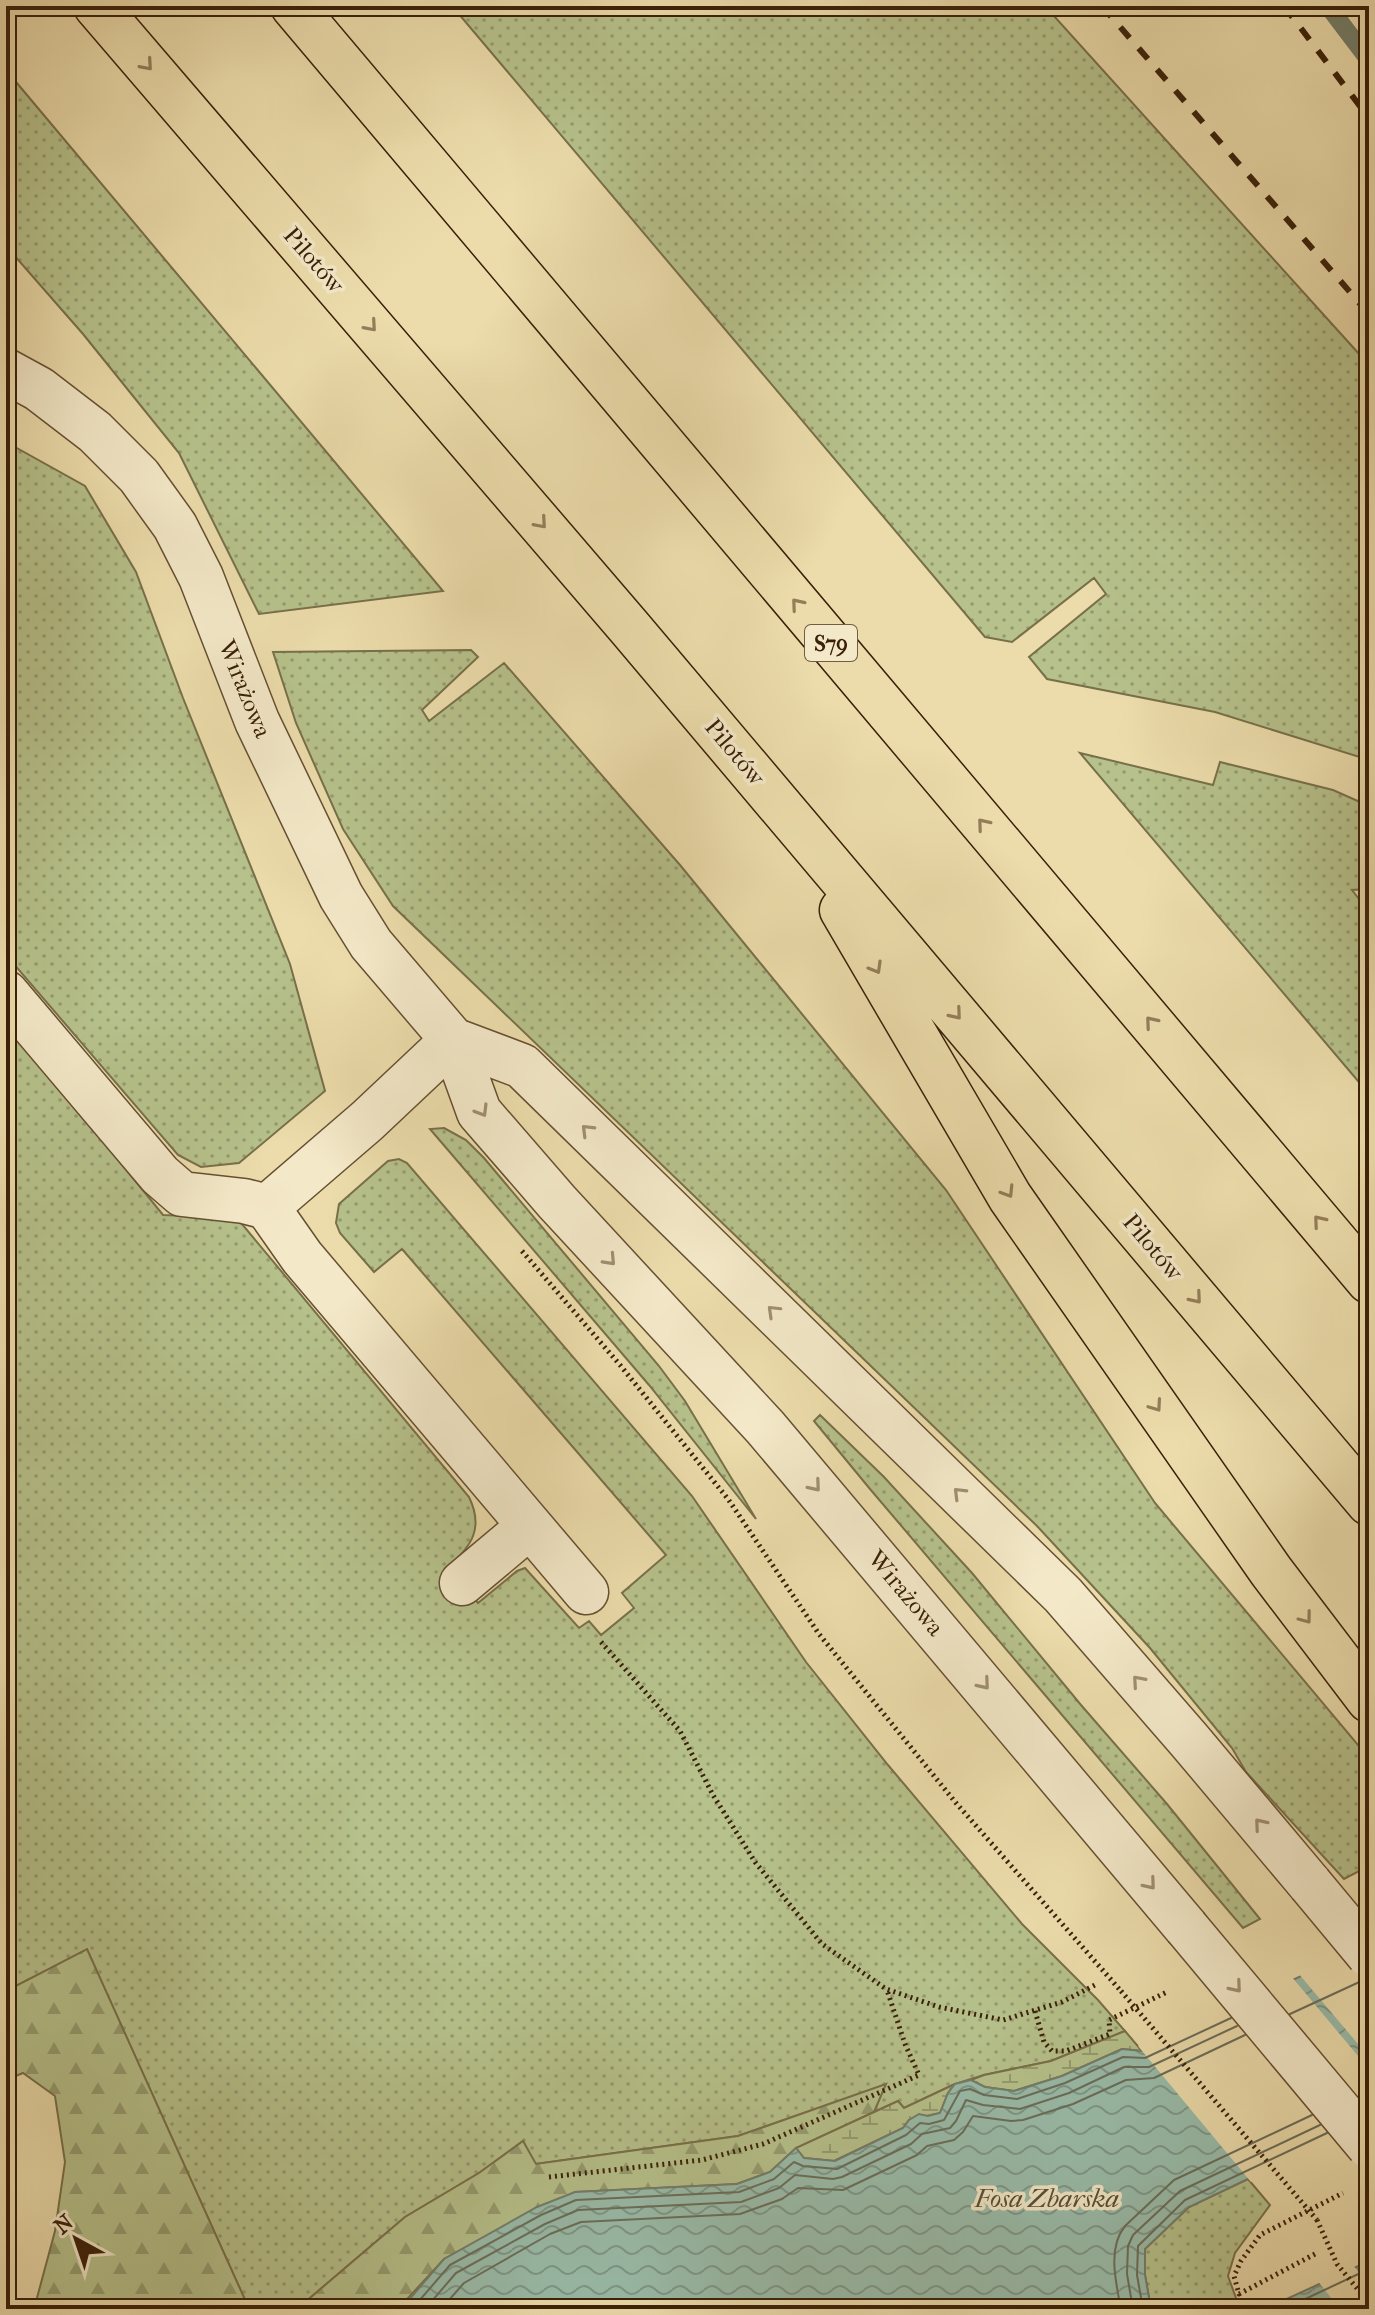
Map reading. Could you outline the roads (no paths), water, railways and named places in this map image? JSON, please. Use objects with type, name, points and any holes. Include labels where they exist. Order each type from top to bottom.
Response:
[{"type":"highway","name":"Pilotów","points":[[96,6],[779,805],[1369,1503]]},
{"type":"highway","name":"S79","points":[[293,6],[1369,1281]]},
{"type":"highway","points":[[779,805],[1010,1197],[1271,1571],[1369,1700]]},
{"type":"street","name":"Wirażowa","points":[[6,371],[39,389],[95,432],[139,476],[175,526],[201,577],[257,721],[341,896],[371,944],[453,1040],[479,1112],[557,1202],[765,1427],[1369,2146]]},
{"type":"street","points":[[6,993],[160,1175],[182,1194],[244,1201],[267,1207],[302,1257],[586,1592]]},
{"type":"street","name":"Wirażowa","points":[[453,1040],[522,1066],[1063,1595],[1369,1955]]},
{"type":"street","points":[[267,1207],[367,1121],[453,1040]]},
{"type":"street","points":[[462,1583],[530,1526]]},
{"type":"water","name":"Fosa Zbarska","points":[[1369,1944],[1369,2121],[1189,2207],[1145,2249],[1145,2275],[1151,2309],[401,2309],[444,2259],[537,2207],[575,2192],[737,2184],[770,2172],[796,2148],[804,2158],[835,2161],[903,2128],[919,2114],[928,2116],[940,2113],[955,2084],[971,2080],[985,2087],[1014,2091],[1062,2076],[1122,2049],[1142,2051]]},
{"type":"water","points":[[1369,2261],[1369,2289],[1327,2309],[1265,2309]]},
{"type":"waterway","points":[[1328,6],[1369,60]]},
{"type":"railway","points":[[1102,6],[1369,314]]},
{"type":"railway","points":[[1284,6],[1369,118]]}]
